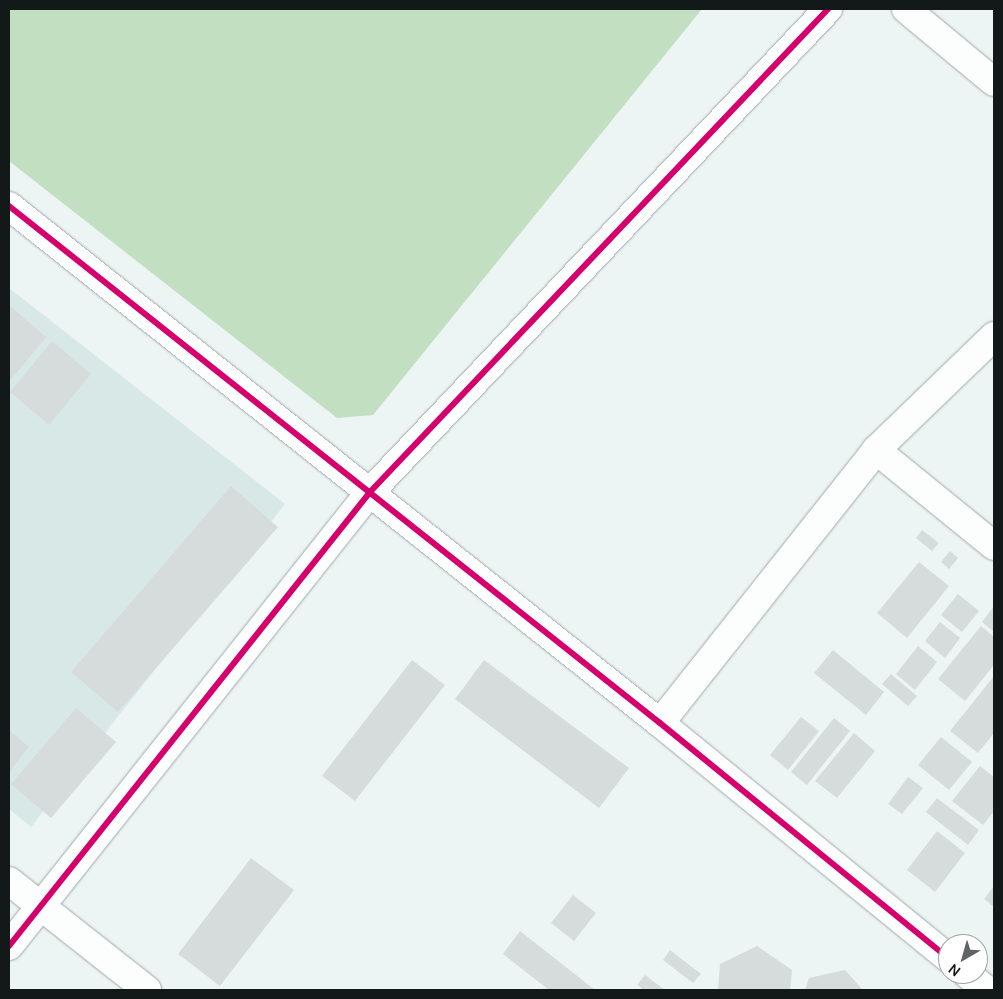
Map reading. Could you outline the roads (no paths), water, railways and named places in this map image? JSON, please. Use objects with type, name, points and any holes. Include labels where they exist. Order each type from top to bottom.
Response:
[{"type":"street","points":[[9,946],[370,492],[828,9]]},
{"type":"street","points":[[906,9],[994,82]]},
{"type":"street","points":[[9,206],[660,723],[938,950]]},
{"type":"street","points":[[660,723],[876,450],[994,336]]},
{"type":"street","points":[[876,450],[994,546]]},
{"type":"street","points":[[9,880],[147,990]]}]
